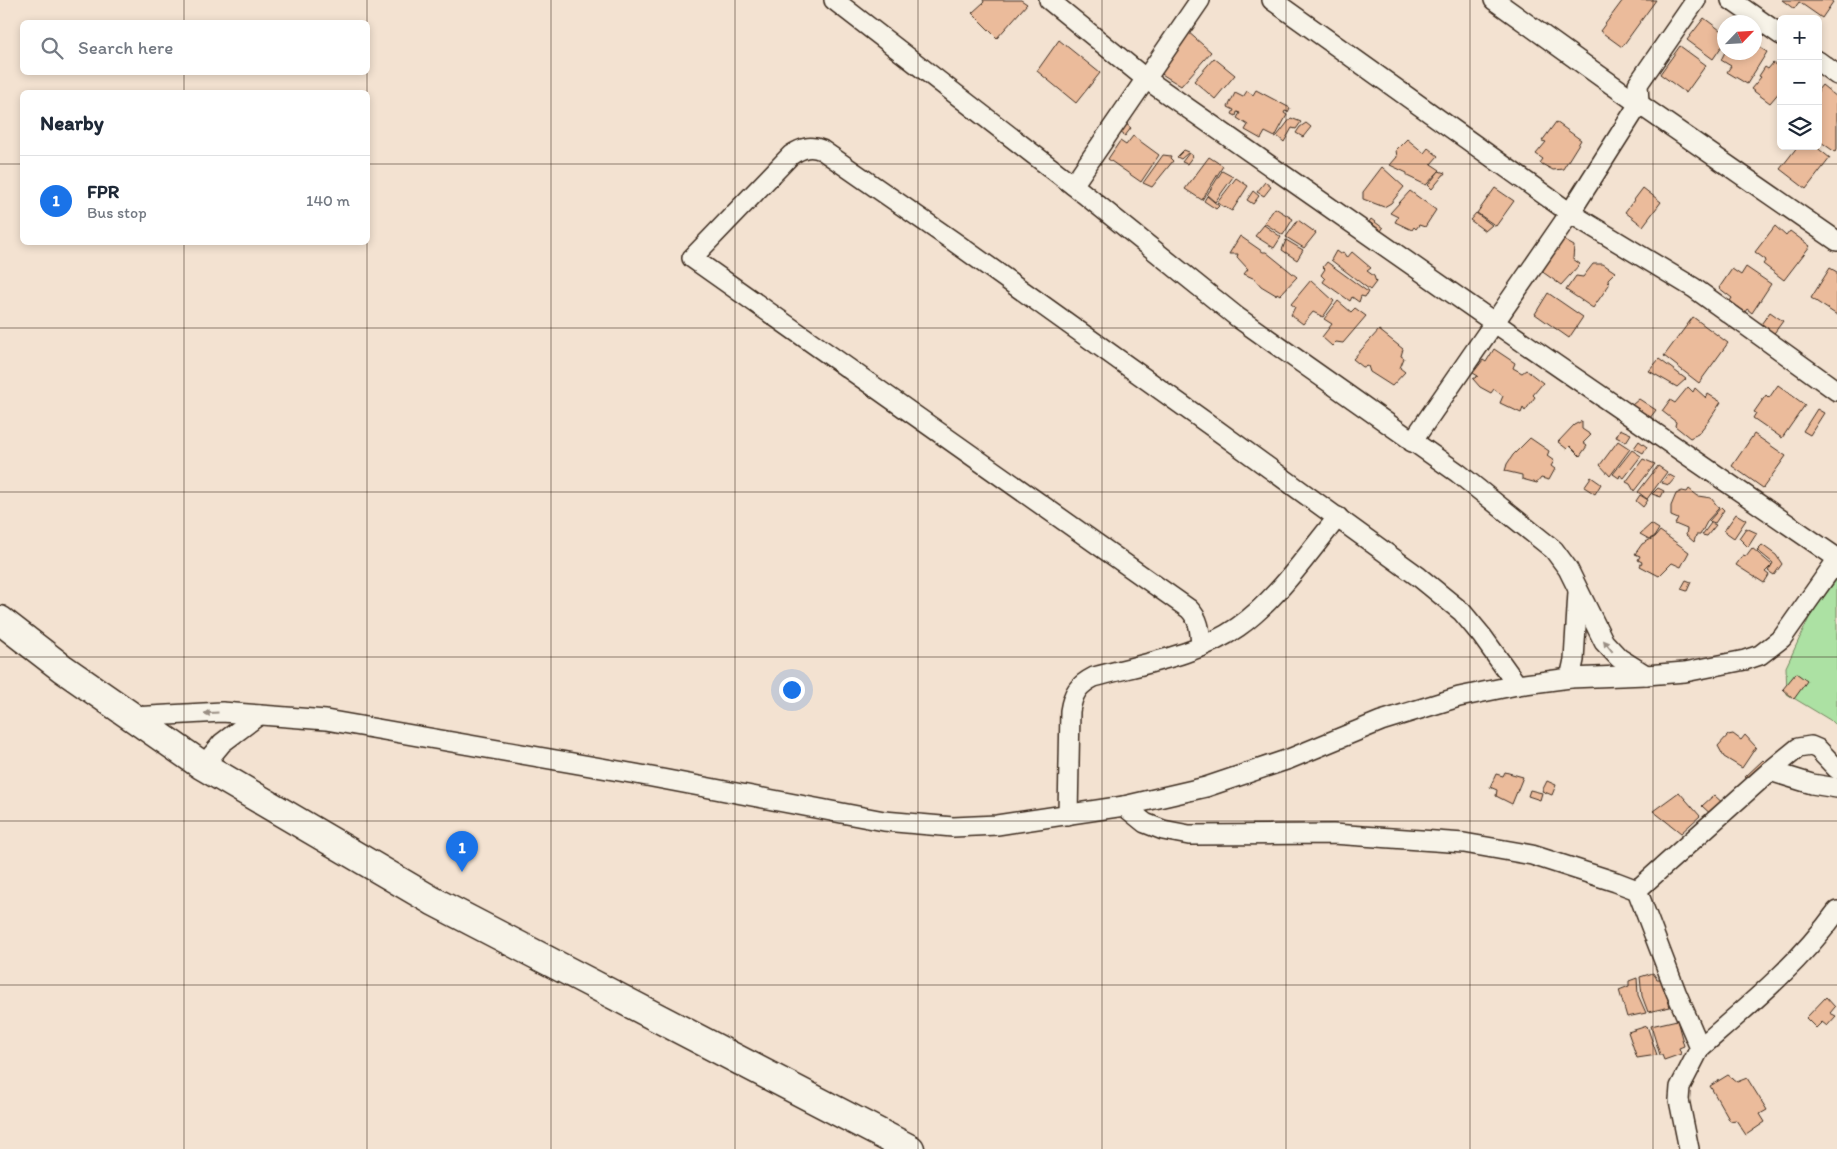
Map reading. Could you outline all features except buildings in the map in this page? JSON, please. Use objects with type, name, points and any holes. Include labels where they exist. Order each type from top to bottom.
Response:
[{"type":"highway","points":[[0,620],[62,668],[203,766],[433,901],[910,1149]]},
{"type":"street","points":[[834,0],[1073,185],[1237,317],[1489,497],[1554,550],[1568,569],[1604,642],[1619,658],[1646,675]]},
{"type":"street","points":[[132,717],[222,712],[326,720],[636,774],[884,822],[953,827],[997,826],[1124,806],[1189,791],[1242,776],[1418,709],[1459,697],[1517,685],[1570,678],[1685,672],[1745,660],[1760,655],[1782,638],[1837,559],[1146,79],[1049,0]]},
{"type":"street","points":[[1073,185],[1200,0]]},
{"type":"street","points":[[1272,0],[1570,213],[1694,288],[1837,391]]},
{"type":"street","points":[[1494,0],[1639,104],[1837,241]]},
{"type":"street","points":[[1412,442],[1570,213],[1639,104],[1638,84],[1696,0]]},
{"type":"street","points":[[1731,0],[1777,32]]},
{"type":"street","points":[[1822,65],[1837,75]]},
{"type":"street","points":[[1201,647],[1200,625],[1196,616],[1189,609],[692,258],[791,155],[800,149],[815,147],[822,150],[961,246],[1419,577],[1462,612],[1482,636],[1517,685]]},
{"type":"street","points":[[1068,815],[1070,711],[1072,698],[1078,688],[1094,677],[1201,647],[1238,628],[1271,598],[1338,518]]},
{"type":"street","points":[[1570,678],[1574,660],[1578,590]]},
{"type":"street","points":[[203,766],[222,743],[260,715]]},
{"type":"street","points":[[1637,890],[1798,748],[1804,746],[1818,749],[1837,769]]},
{"type":"street","points":[[1770,771],[1812,784],[1837,788]]},
{"type":"street","points":[[1124,806],[1145,823],[1164,830],[1189,835],[1333,834],[1464,843],[1532,855],[1637,890]]},
{"type":"street","points":[[1637,890],[1676,992],[1700,1048]]},
{"type":"street","points":[[1690,1149],[1679,1100],[1680,1087],[1700,1048],[1780,977],[1807,950],[1837,911]]},
{"type":"green space","points":[[1837,579],[1837,727],[1830,720],[1787,694],[1786,667],[1810,616]]},
{"type":"place","name":"FPR","points":[[462,872]]}]
